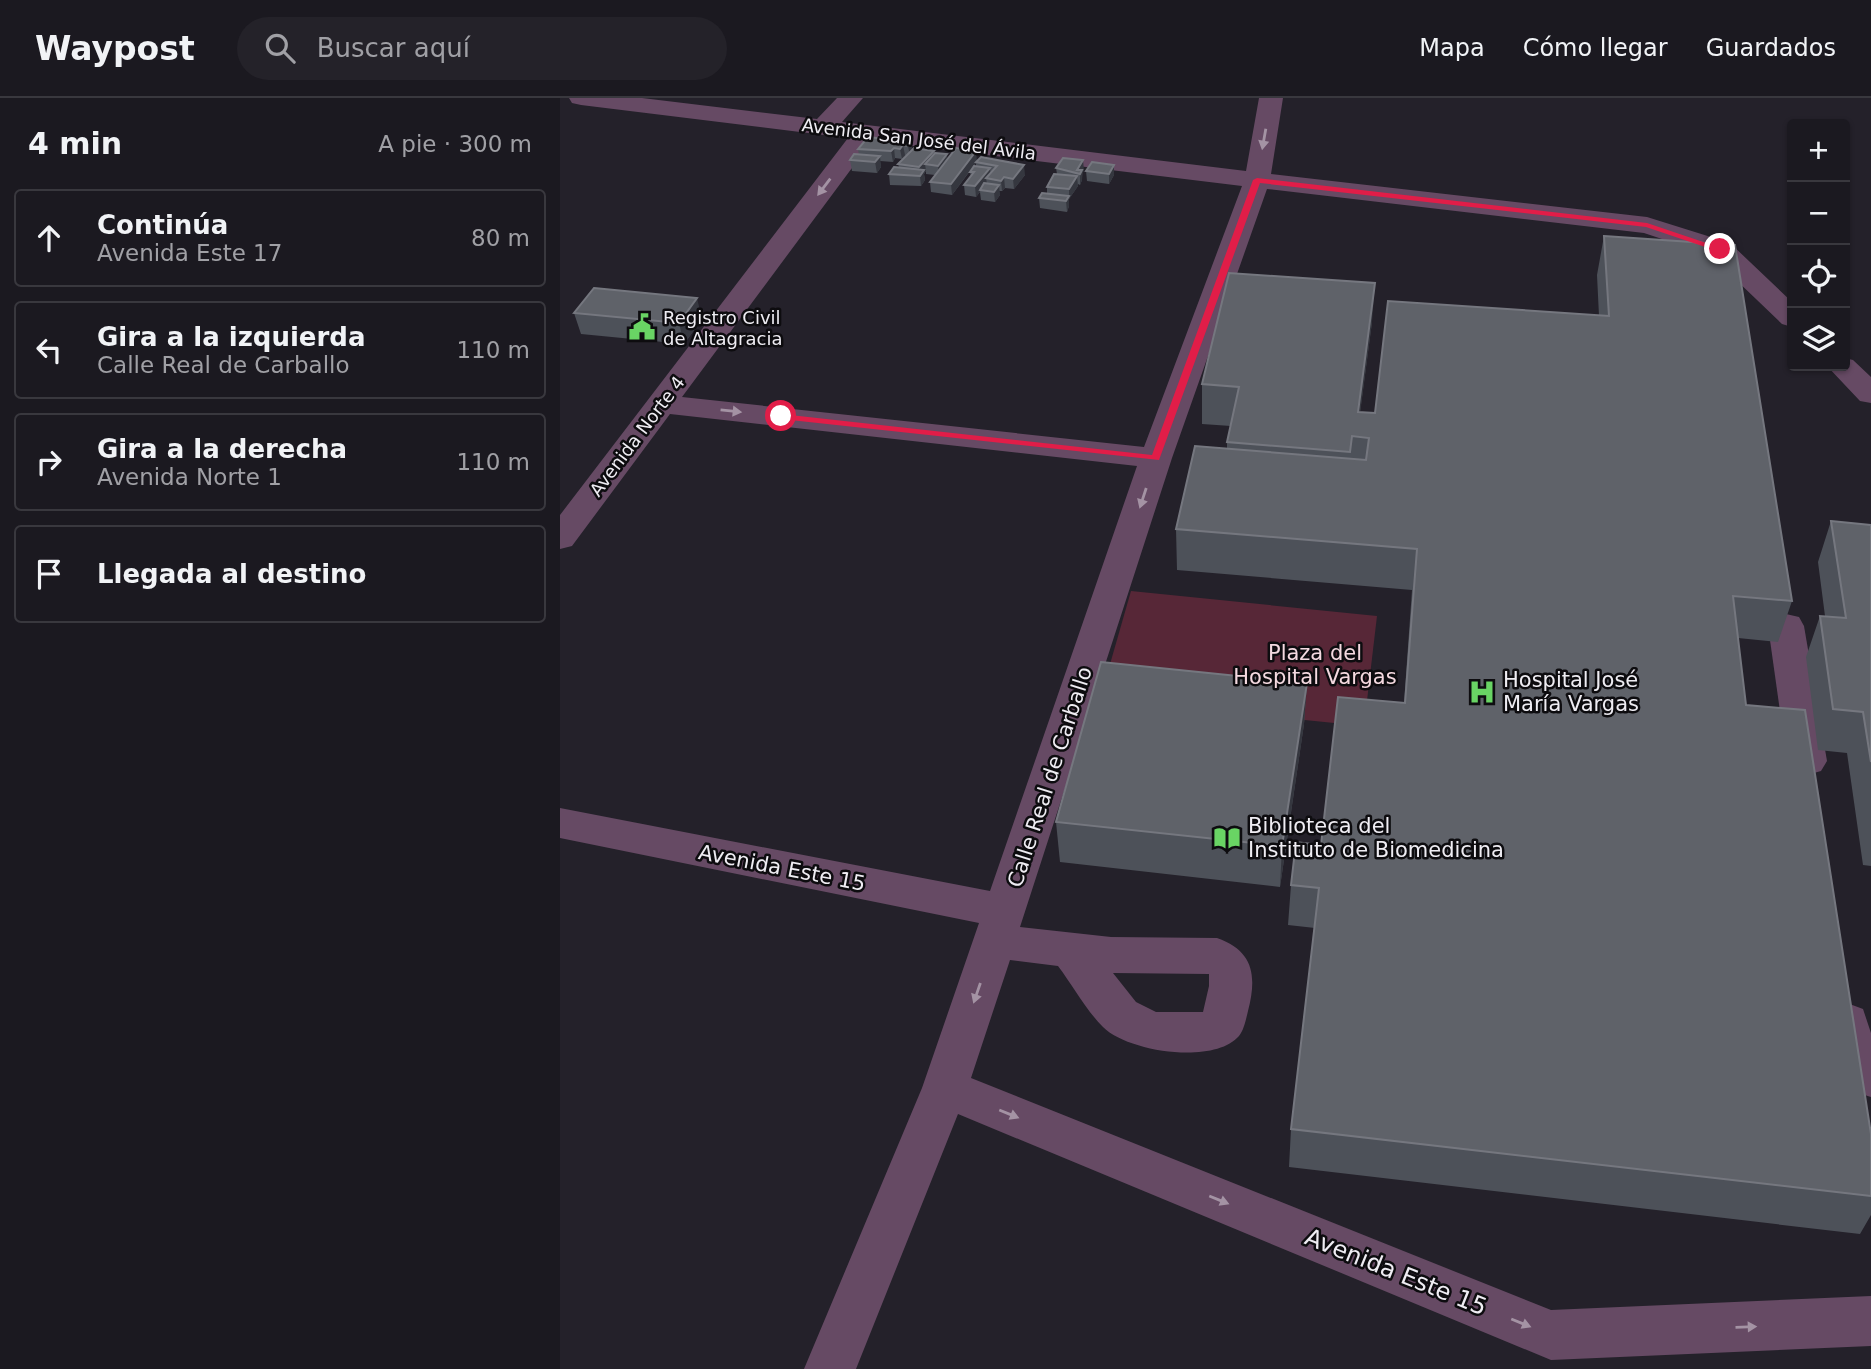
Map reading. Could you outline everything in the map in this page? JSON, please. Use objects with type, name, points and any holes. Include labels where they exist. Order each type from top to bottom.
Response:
[{"type":"street","name":"Avenida San José del Ávila","points":[[581,98],[1647,225],[1720,249],[1787,313]]},
{"type":"street","points":[[822,128],[851,98]]},
{"type":"street","name":"Calle Real de Carballo","points":[[830,1369],[946,1088],[1156,458],[1257,180],[1271,98]]},
{"type":"street","name":"Avenida Norte 4","points":[[560,538],[864,133]]},
{"type":"street","points":[[1847,371],[1871,394]]},
{"type":"street","points":[[663,404],[1156,458]]},
{"type":"street","points":[[1786,626],[1813,802]]},
{"type":"street","name":"Avenida Este 15","points":[[560,823],[1000,926],[1071,950]]},
{"type":"street","points":[[1843,992],[1853,1059],[1862,1073],[1871,1077]]},
{"type":"street","name":"Avenida Este 15","points":[[946,1088],[1551,1335],[1871,1321]]},
{"type":"green space","name":"Plaza del Hospital Vargas","points":[[1131,591],[1377,616],[1364,726],[1100,699]]},
{"type":"building","points":[[868,137],[911,142],[908,146],[903,145],[900,149],[894,148],[891,151],[858,149]]},
{"type":"building","points":[[914,148],[934,151],[919,167],[898,164]]},
{"type":"building","points":[[956,148],[976,151],[951,184],[930,182]]},
{"type":"building","points":[[935,153],[947,154],[938,166],[925,164]]},
{"type":"building","points":[[854,154],[880,156],[875,162],[850,160]]},
{"type":"building","points":[[981,157],[1024,165],[1013,179],[1004,177],[1001,181],[986,178],[997,166],[976,162]]},
{"type":"building","points":[[1063,158],[1083,160],[1077,170],[1082,170],[1080,174],[1056,168]]},
{"type":"building","points":[[1092,162],[1114,165],[1109,174],[1086,171]]},
{"type":"building","points":[[974,166],[990,168],[975,186],[964,185],[974,172],[970,172]]},
{"type":"building","points":[[894,167],[924,170],[920,176],[889,174]]},
{"type":"building","points":[[1054,174],[1077,176],[1069,189],[1047,187]]},
{"type":"building","points":[[984,183],[999,185],[994,192],[980,190]]},
{"type":"building","points":[[1042,193],[1069,196],[1066,201],[1039,198]]},
{"type":"building","points":[[1604,236],[1735,245],[1792,601],[1733,596],[1746,705],[1805,710],[1871,1134],[1871,1196],[1291,1129],[1319,888],[1291,885],[1296,842],[1321,845],[1338,697],[1405,703],[1417,549],[1176,529],[1195,446],[1366,460],[1369,438],[1352,436],[1350,452],[1227,442],[1239,387],[1202,384],[1229,273],[1375,283],[1358,412],[1375,413],[1388,301],[1609,316]]},
{"type":"building","points":[[594,288],[697,298],[679,323],[574,313]]},
{"type":"building","points":[[1831,521],[1871,525],[1871,762],[1863,712],[1833,709],[1820,616],[1846,618]]},
{"type":"building","points":[[1101,662],[1307,683],[1282,846],[1056,822]]},
{"type":"place","name":"Registro Civil de Altagracia","points":[[642,327]]},
{"type":"place","name":"Hospital José María Vargas","points":[[1482,692]]},
{"type":"place","name":"Biblioteca del Instituto de Biomedicina","points":[[1227,838]]},
{"type":"route","points":[[781,416],[1156,458],[1257,180],[1647,225],[1720,249]]}]
